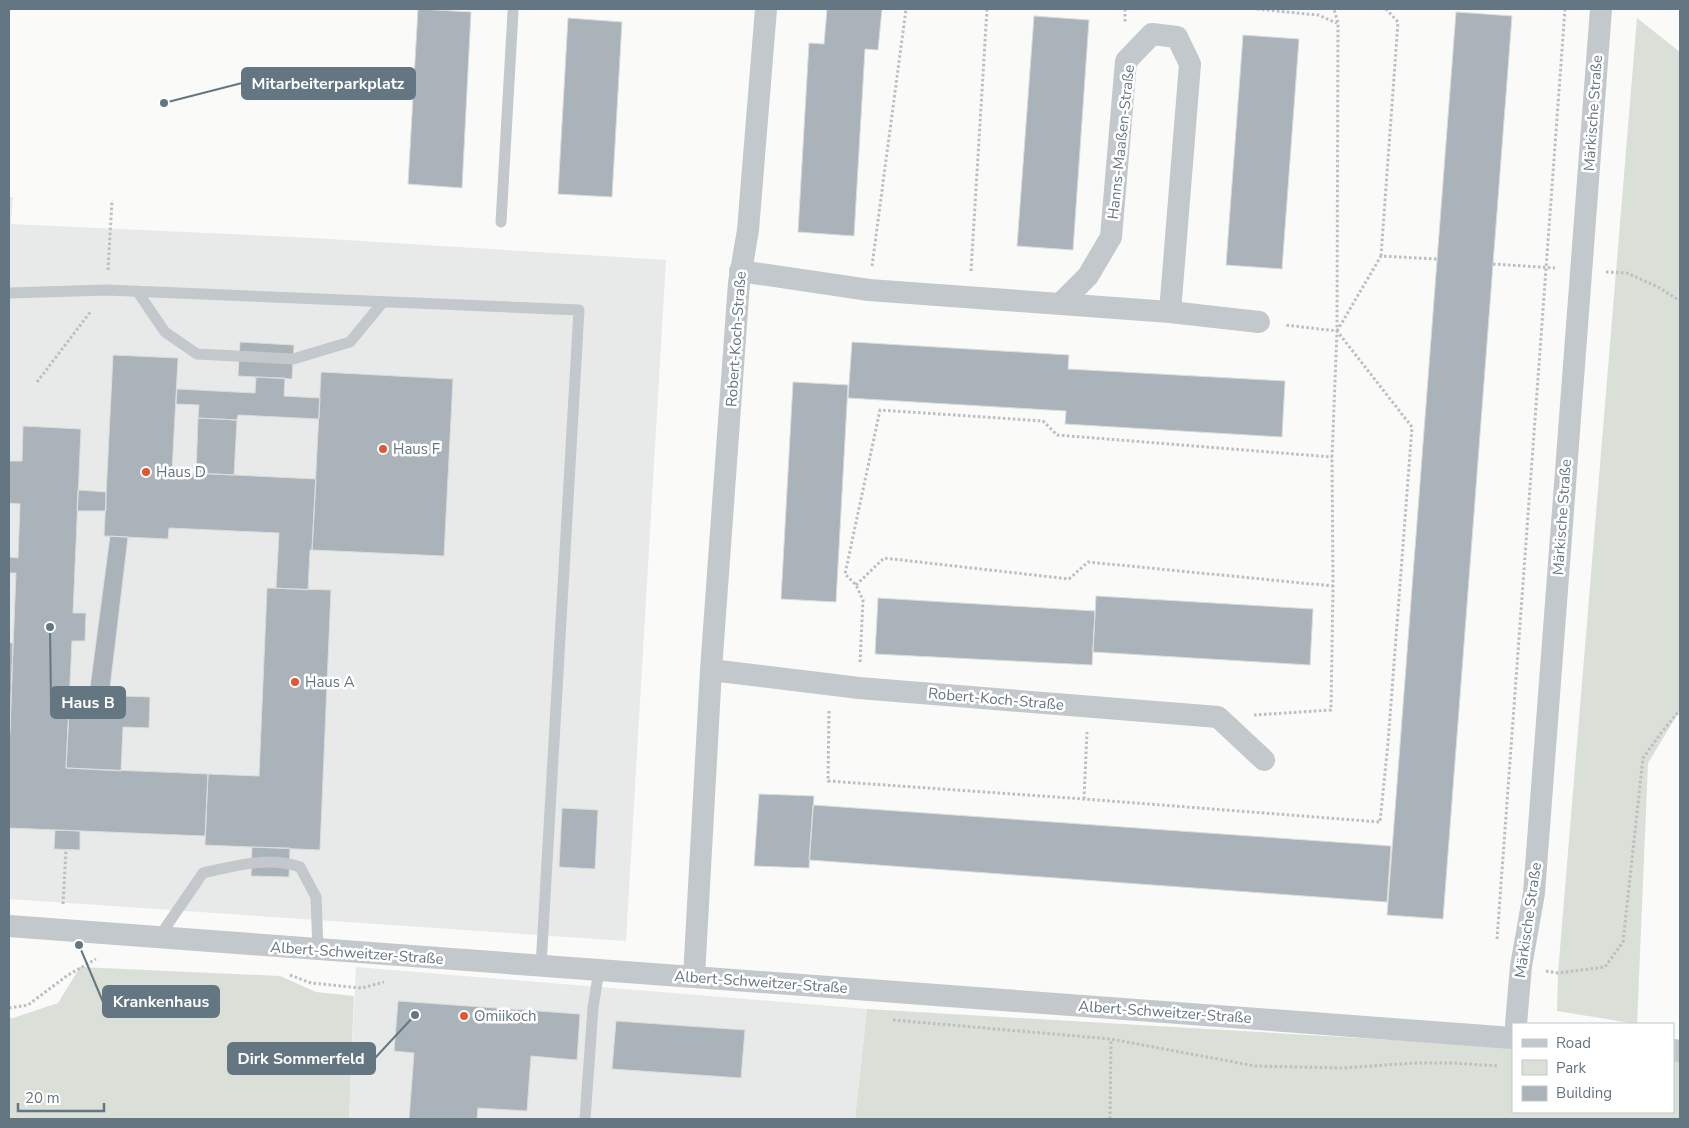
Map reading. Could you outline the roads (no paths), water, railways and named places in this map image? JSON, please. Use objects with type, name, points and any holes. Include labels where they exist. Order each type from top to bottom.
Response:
[{"type":"street","name":"Robert-Koch-Straße","points":[[694,977],[711,670],[740,271],[748,230],[766,9]]},
{"type":"street","name":"Märkische Straße","points":[[1516,1023],[1521,966],[1534,893],[1601,9]]},
{"type":"street","name":"Hanns-Maaßen-Straße","points":[[1060,304],[1088,276],[1112,237],[1126,61],[1152,34],[1177,37],[1190,64],[1170,312]]},
{"type":"street","points":[[740,271],[869,290],[1170,312],[1260,322]]},
{"type":"street","name":"Robert-Koch-Straße","points":[[711,670],[860,688],[1218,717],[1264,760]]},
{"type":"street","name":"Albert-Schweitzer-Straße","points":[[9,926],[1512,1038]]},
{"type":"lane","points":[[502,222],[513,12]]},
{"type":"lane","points":[[9,293],[101,290],[579,310],[541,966]]},
{"type":"lane","points":[[137,292],[165,332],[197,354],[293,359],[350,342],[383,302]]},
{"type":"lane","points":[[159,937],[203,873],[251,862],[289,863],[300,867],[316,897],[318,950]]},
{"type":"lane","points":[[585,1119],[593,1008],[599,970]]},
{"type":"place","name":"Mitarbeiterparkplatz","points":[[164,103]]},
{"type":"place","name":"Haus F","points":[[383,449]]},
{"type":"place","name":"Haus D","points":[[146,472]]},
{"type":"place","name":"Haus B","points":[[50,627]]},
{"type":"place","name":"Haus A","points":[[295,682]]},
{"type":"place","name":"Krankenhaus","points":[[79,945]]},
{"type":"place","name":"Dirk Sommerfeld","points":[[415,1015]]},
{"type":"place","name":"Omiikoch","points":[[464,1016]]}]
